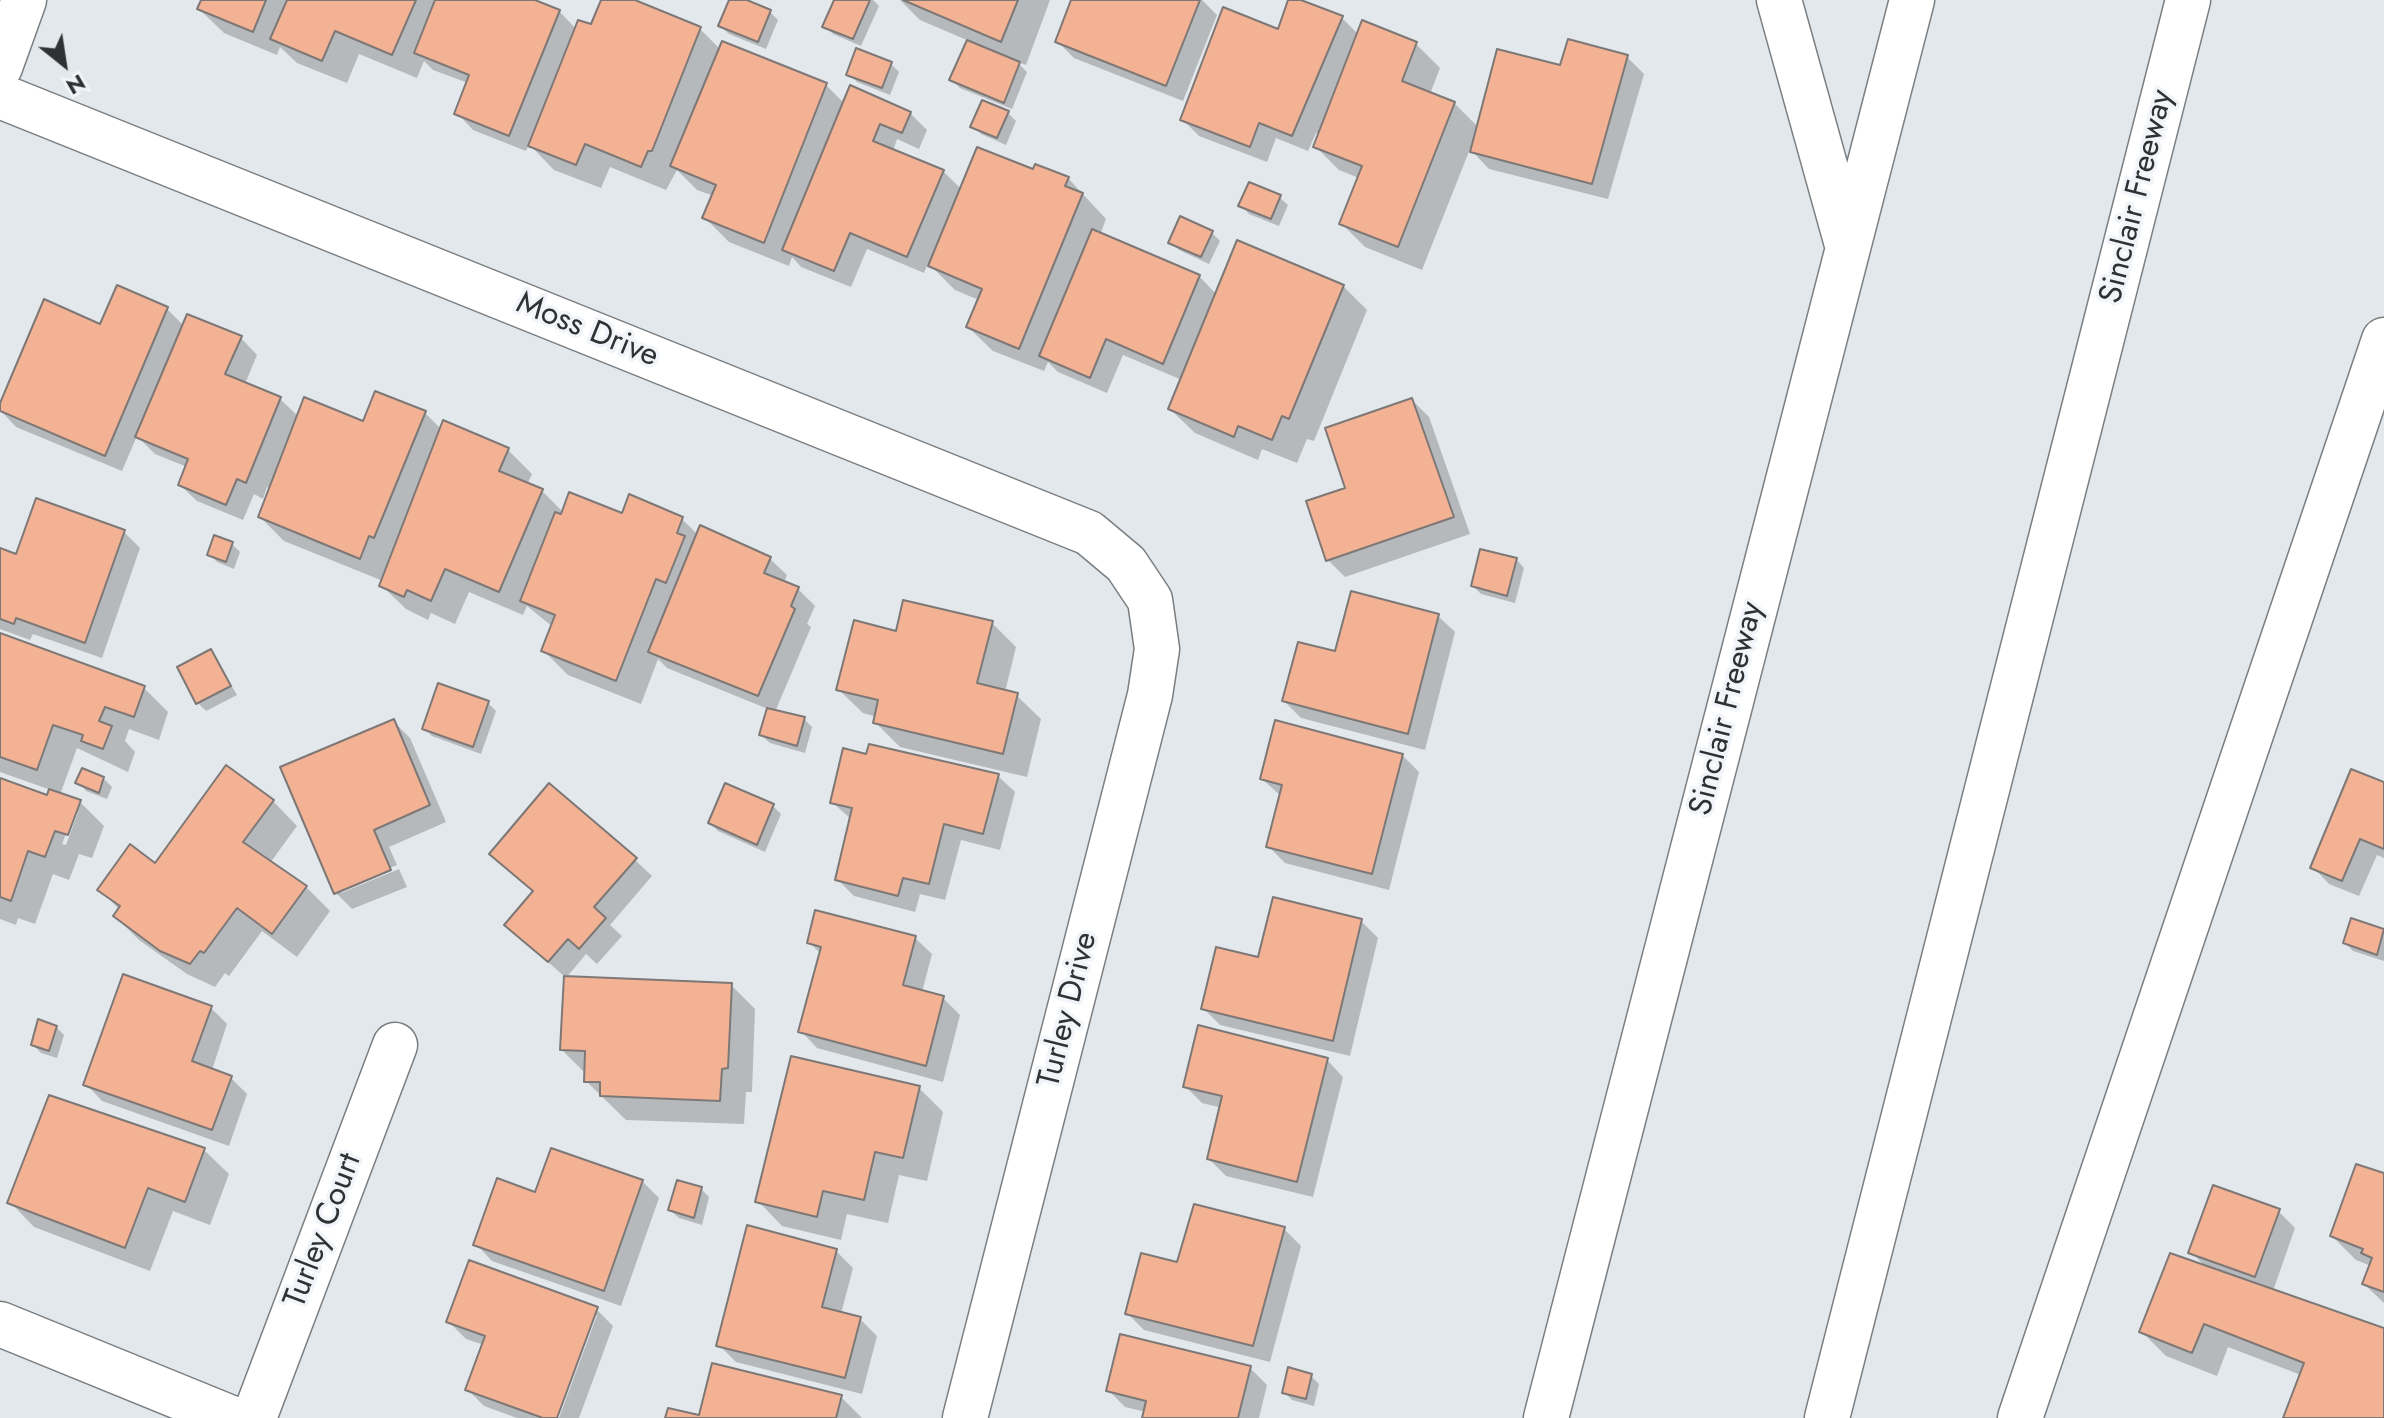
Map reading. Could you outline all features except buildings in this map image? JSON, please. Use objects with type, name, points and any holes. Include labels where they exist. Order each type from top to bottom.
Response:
[{"type":"main road","points":[[0,67],[24,0]]},
{"type":"main road","points":[[1779,0],[1847,244]]},
{"type":"main road","name":"Sinclair Freeway","points":[[1546,1418],[1912,0]]},
{"type":"main road","name":"Sinclair Freeway","points":[[1827,1418],[2188,0]]},
{"type":"main road","name":"Moss Drive","points":[[0,96],[1089,533],[1126,564],[1150,600]]},
{"type":"main road","points":[[2020,1418],[2384,340]]},
{"type":"main road","name":"Turley Drive","points":[[965,1418],[1150,695],[1157,649],[1150,600]]},
{"type":"main road","name":"Turley Court","points":[[254,1418],[395,1045]]},
{"type":"main road","points":[[0,1324],[231,1418]]}]
